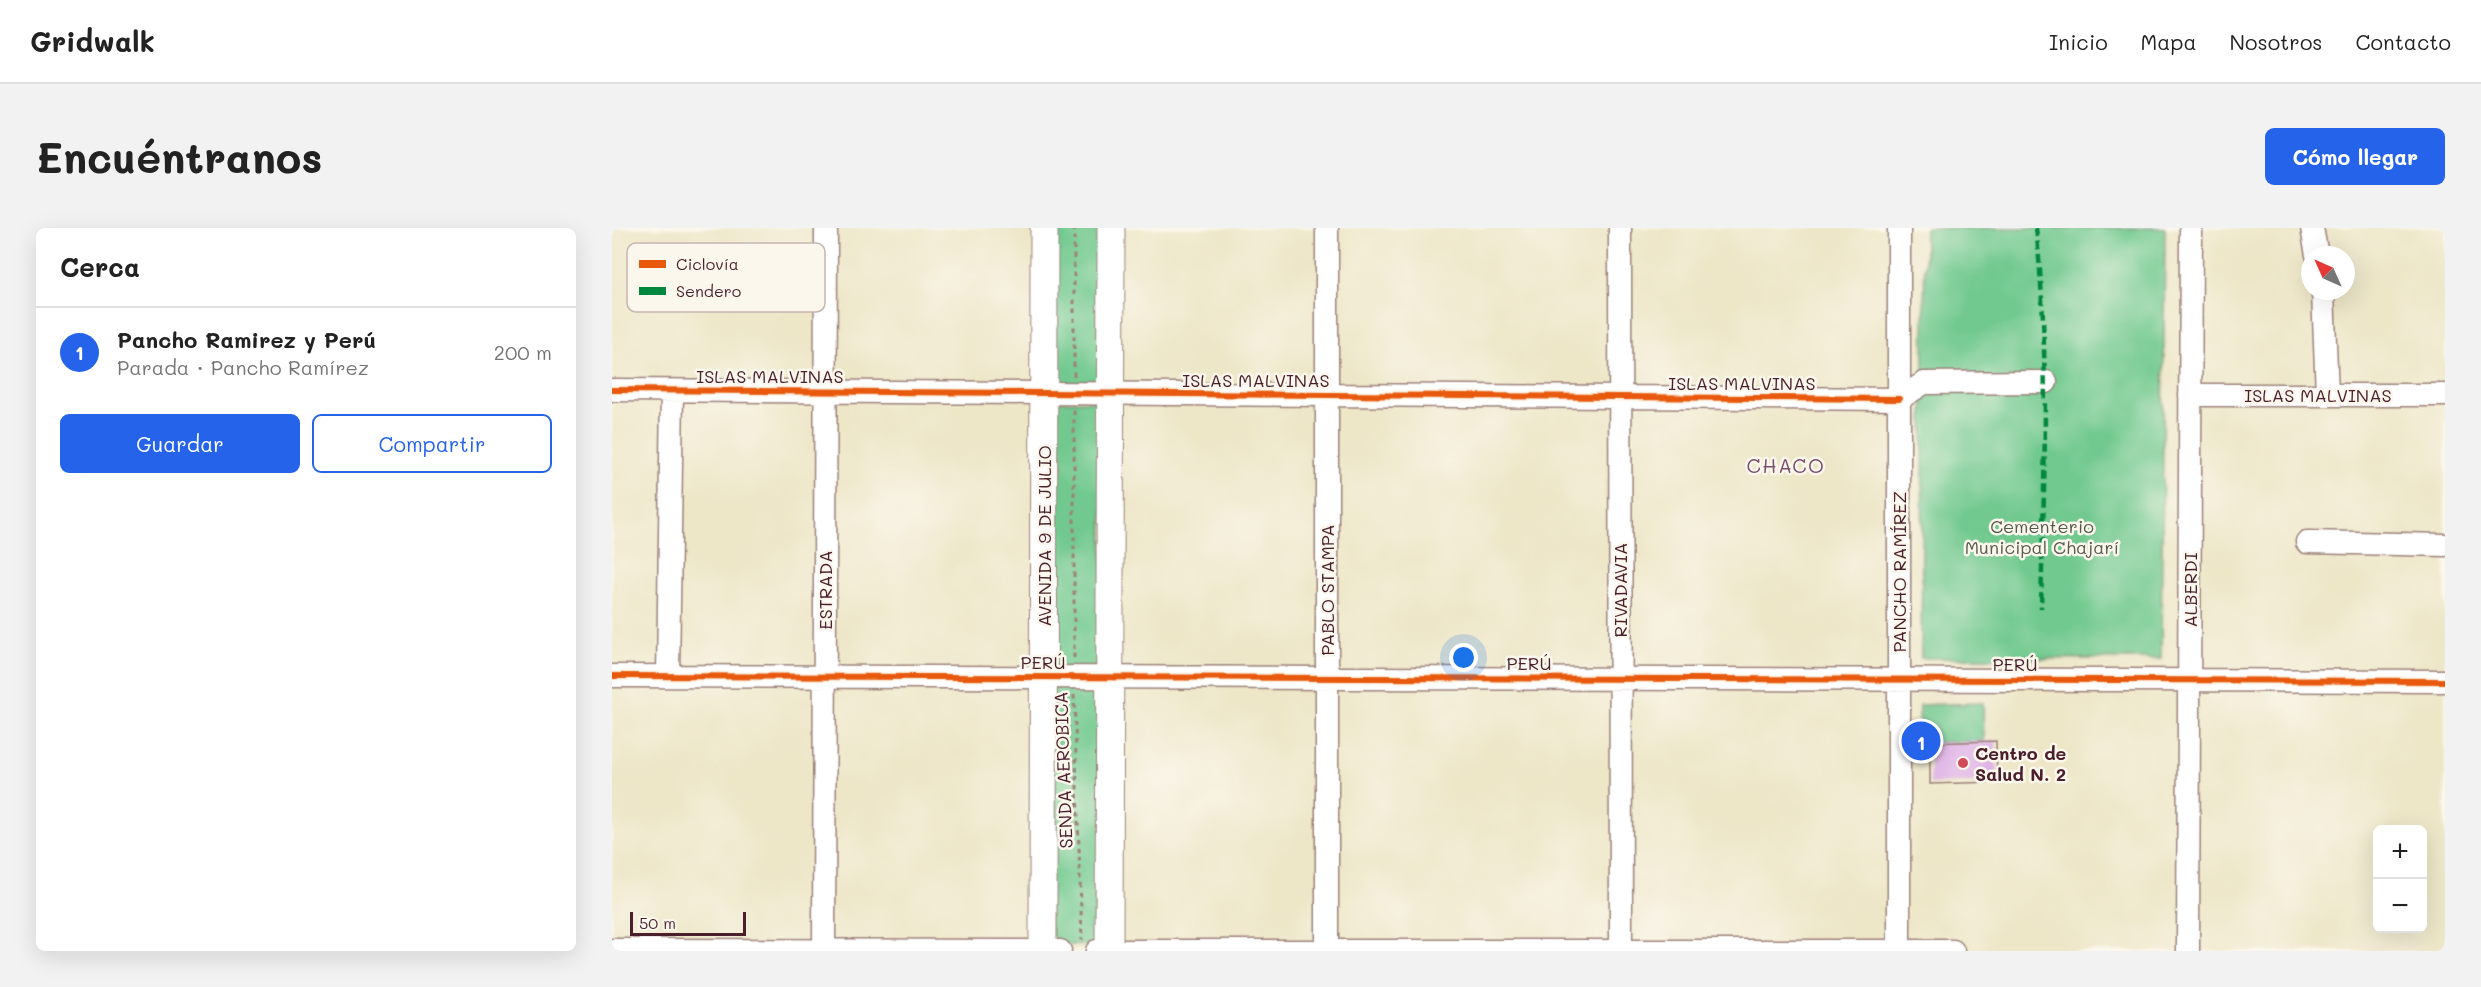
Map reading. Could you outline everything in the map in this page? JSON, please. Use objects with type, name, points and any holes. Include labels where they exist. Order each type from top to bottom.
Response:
[{"type":"main road","name":"AVENIDA 9 DE JULIO","points":[[1043,951],[1044,228]]},
{"type":"main road","points":[[1109,951],[1111,228]]},
{"type":"street","name":"ESTRADA","points":[[824,951],[826,228]]},
{"type":"street","name":"PABLO STAMPA","points":[[1327,228],[1327,951]]},
{"type":"street","name":"RIVADAVIA","points":[[1620,228],[1621,951]]},
{"type":"street","name":"PANCHO RAMÍREZ","points":[[1899,228],[1899,951]]},
{"type":"street","name":"ALBERDI","points":[[2188,951],[2191,228]]},
{"type":"street","points":[[2312,228],[2315,246]]},
{"type":"street","points":[[2323,300],[2327,395]]},
{"type":"street","points":[[1899,399],[1924,383],[2046,382]]},
{"type":"street","name":"ISLAS MALVINAS","points":[[612,390],[1899,399]]},
{"type":"street","points":[[668,676],[672,391]]},
{"type":"street","name":"ISLAS MALVINAS","points":[[2190,395],[2445,395]]},
{"type":"street","points":[[2307,542],[2445,545]]},
{"type":"street","name":"PERÚ","points":[[612,676],[2445,681]]},
{"type":"street","points":[[612,950],[1060,951]]},
{"type":"street","points":[[1097,951],[1953,951]]},
{"type":"green space","points":[[1050,228],[1103,228],[1104,386],[1050,388]]},
{"type":"green space","name":"Cementerio Municipal Chajarí","points":[[1925,228],[2165,228],[2161,659],[1921,658]]},
{"type":"green space","points":[[1051,401],[1103,401],[1103,669],[1049,671]]},
{"type":"green space","points":[[1050,684],[1103,684],[1103,945],[1049,945]]},
{"type":"green space","points":[[1983,703],[1984,741],[1920,743],[1919,705]]},
{"type":"building","name":"Centro de Salud N. 2","points":[[1996,741],[1997,782],[1930,784],[1930,743]]},
{"type":"marked path","points":[[2036,228],[2045,370],[2041,608]]},
{"type":"cycle path","points":[[612,390],[1899,399]]},
{"type":"cycle path","points":[[612,676],[2445,681]]},
{"type":"place","name":"Pancho Ramirez y Perú","points":[[1921,741]]},
{"type":"place","name":"Centro de Salud N. 2","points":[[1963,763]]},
{"type":"district","name":"CHACO","points":[[1786,465]]}]
